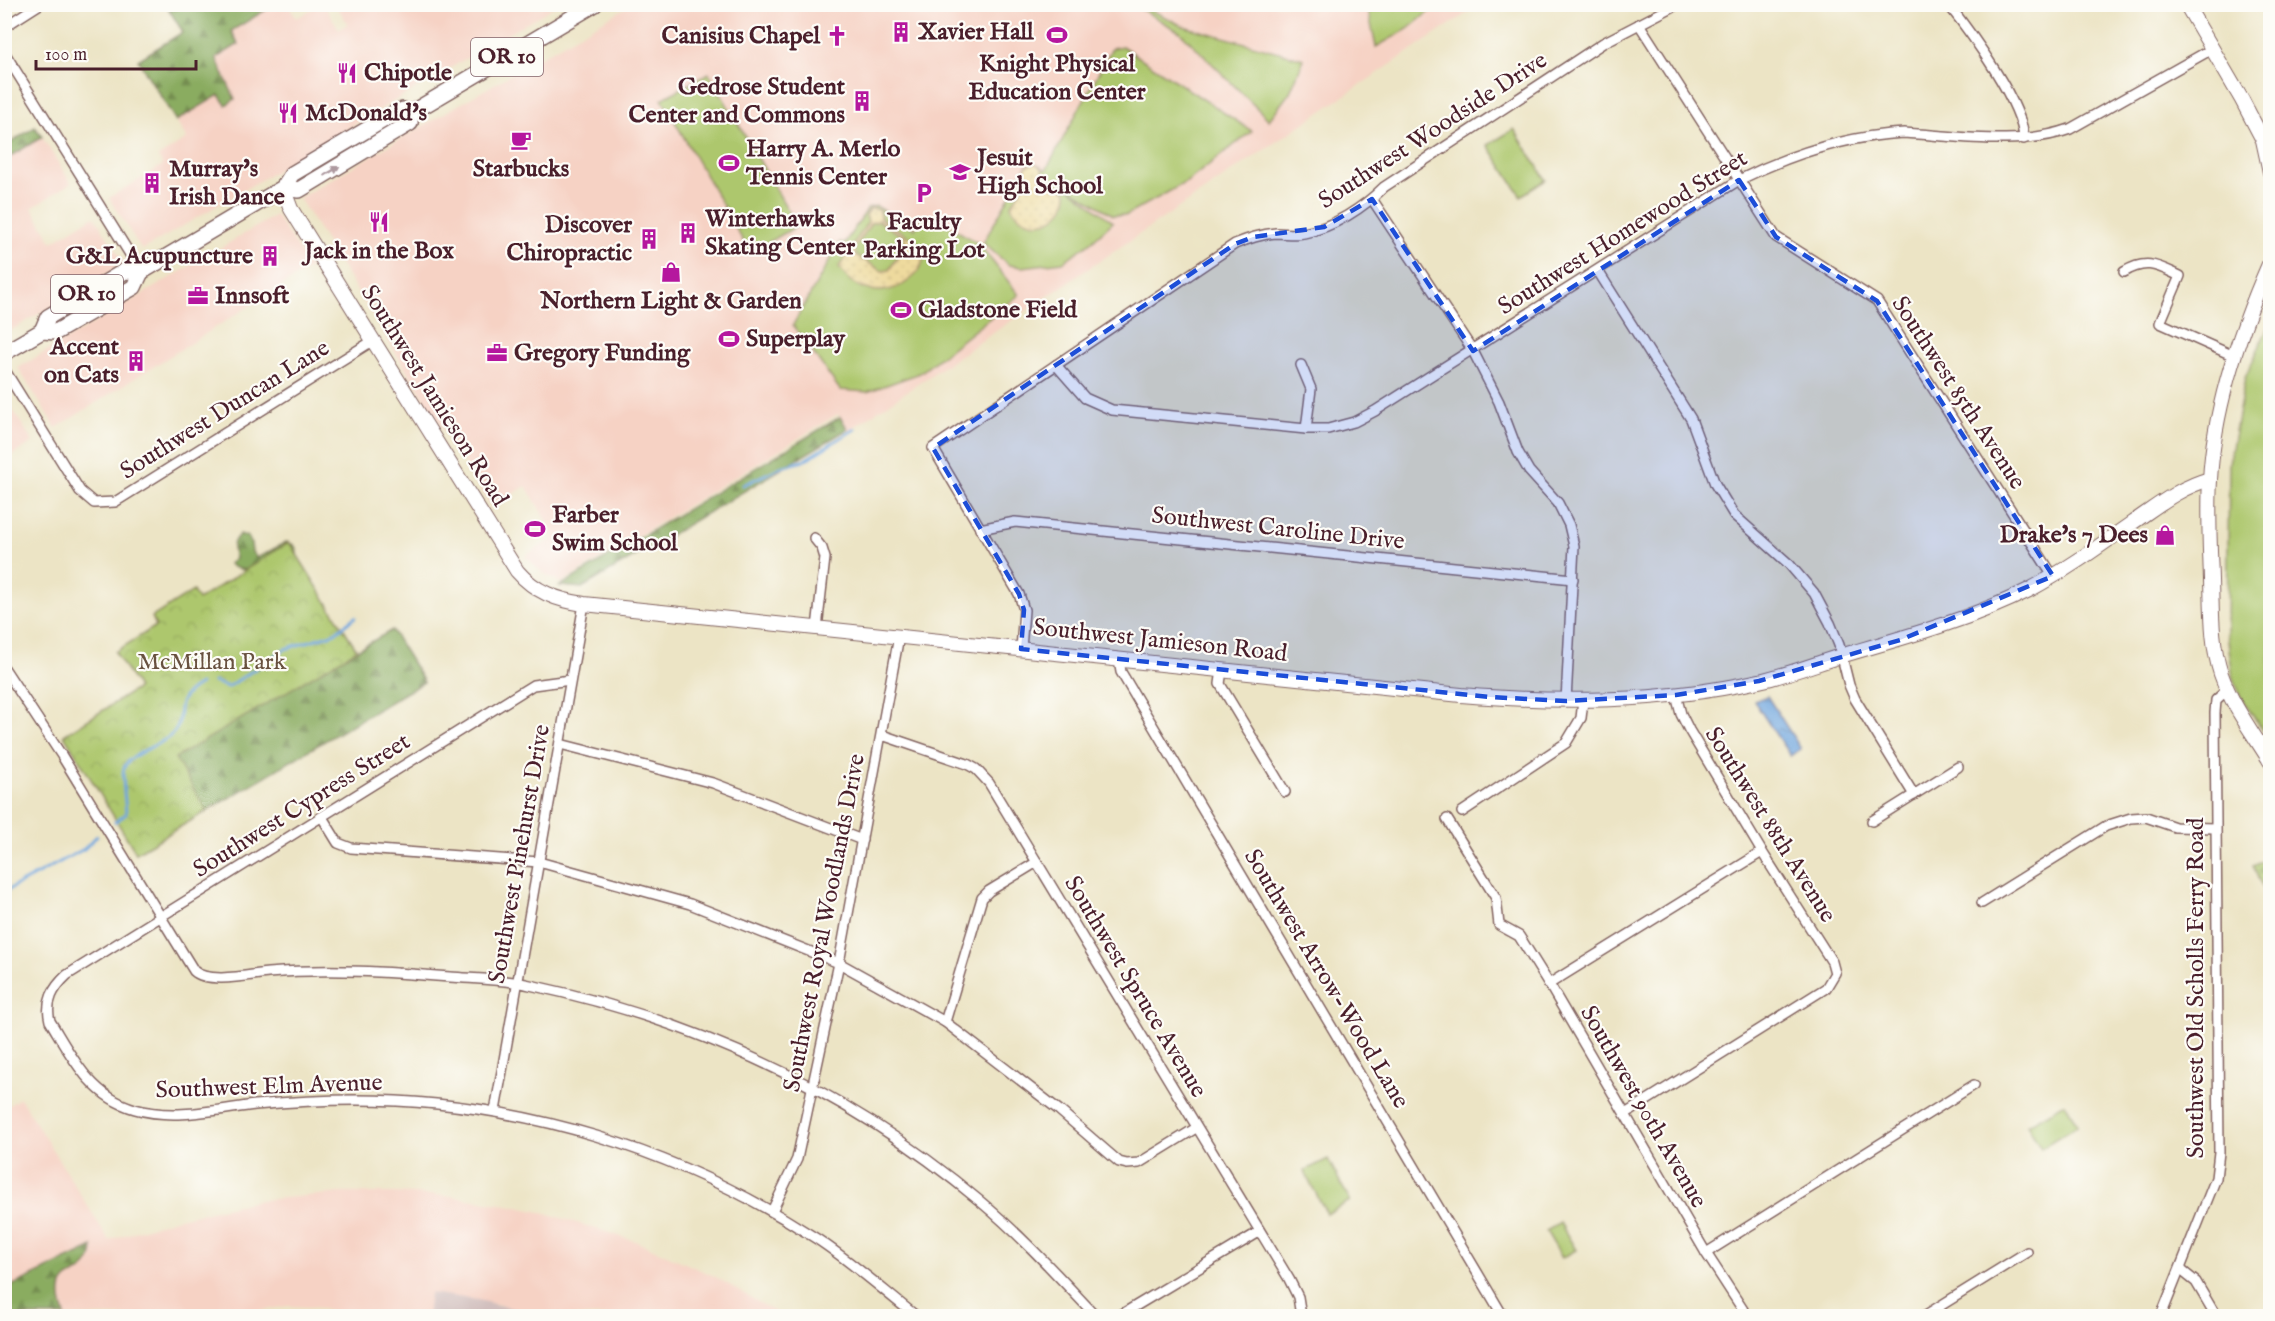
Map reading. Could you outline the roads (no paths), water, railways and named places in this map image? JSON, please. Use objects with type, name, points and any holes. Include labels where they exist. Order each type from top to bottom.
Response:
[{"type":"main road","name":"OR 10","points":[[4,353],[42,332],[56,332],[134,287],[141,272],[283,188],[299,190],[410,123],[411,113],[595,4]]},
{"type":"street","points":[[4,27],[40,4]]},
{"type":"street","name":"Southwest Woodside Drive","points":[[980,529],[933,448],[1235,243],[1273,233],[1302,233],[1324,227],[1372,199],[1384,187],[1603,43],[1678,4]]},
{"type":"street","points":[[1948,4],[1982,48],[2022,121],[2024,139]]},
{"type":"street","points":[[2186,4],[2263,140],[2271,172]]},
{"type":"street","name":"Southwest 85th Avenue","points":[[1639,24],[1776,237],[1877,301],[2053,576]]},
{"type":"street","name":"Southwest Homewood Street","points":[[1056,364],[1085,399],[1112,410],[1306,429],[1328,429],[1354,422],[1473,351],[1739,180],[1766,166],[1838,141],[1884,134],[2041,138],[2070,129],[2212,48]]},
{"type":"street","points":[[4,52],[141,272]]},
{"type":"street","name":"Southwest Jamieson Road","points":[[283,188],[291,209],[517,572],[542,592],[562,600],[584,604],[1470,696],[1566,701],[1676,695],[1759,681],[1931,630],[2027,591],[2053,576],[2172,494],[2210,479]]},
{"type":"street","points":[[1372,199],[1473,351],[1499,402],[1518,452],[1529,471],[1558,503],[1569,525],[1574,546],[1566,701]]},
{"type":"street","points":[[2124,272],[2137,265],[2150,264],[2180,276],[2160,323],[2234,356]]},
{"type":"street","points":[[2270,265],[2234,356],[2217,427],[2210,479],[2209,520],[2212,624],[2217,661],[2227,690],[2271,761]]},
{"type":"street","points":[[1598,271],[1691,419],[1715,484],[1734,515],[1789,564],[1814,593],[1830,623],[1855,699],[1914,795]]},
{"type":"street","name":"Southwest Duncan Lane","points":[[4,369],[80,491],[94,503],[115,502],[374,340]]},
{"type":"street","points":[[1301,365],[1311,389],[1306,429]]},
{"type":"street","name":"Southwest Caroline Drive","points":[[980,529],[1015,522],[1573,579]]},
{"type":"street","points":[[980,529],[1019,594],[1024,610],[1021,649]]},
{"type":"street","points":[[814,538],[822,548],[825,558],[817,628]]},
{"type":"street","name":"Southwest Pinehurst Drive","points":[[495,1111],[584,604]]},
{"type":"street","name":"Southwest Royal Woodlands Drive","points":[[772,1211],[797,1159],[839,963],[899,636]]},
{"type":"street","name":"Southwest Arrow-Wood Lane","points":[[1119,660],[1121,672],[1503,1317]]},
{"type":"street","points":[[4,668],[194,971],[206,977],[288,971],[362,970],[517,982],[650,1016],[762,1061],[813,1086],[875,1123],[935,1165],[982,1203],[1017,1234],[1096,1317]]},
{"type":"street","points":[[1222,670],[1220,684],[1285,792]]},
{"type":"street","name":"Southwest Cypress Street","points":[[61,981],[533,685],[570,680]]},
{"type":"street","name":"Southwest Old Scholls Ferry Road","points":[[2161,1317],[2216,1178],[2220,1152],[2215,705],[2220,695],[2227,690]]},
{"type":"street","name":"Southwest 88th Avenue","points":[[1625,1114],[1826,988],[1834,973],[1832,962],[1762,852],[1689,730],[1676,695]]},
{"type":"street","points":[[1462,812],[1566,743],[1581,718],[1583,700]]},
{"type":"street","name":"Southwest Spruce Avenue","points":[[882,735],[976,769],[989,783],[1289,1279],[1298,1297],[1301,1317]]},
{"type":"street","points":[[560,744],[713,783],[862,840]]},
{"type":"street","points":[[1872,821],[1958,767]]},
{"type":"street","points":[[322,817],[338,843],[351,849],[539,862],[690,904],[839,963],[945,1022],[1059,1110],[1119,1162],[1139,1163],[1196,1128]]},
{"type":"street","points":[[1982,903],[2106,826],[2119,821],[2146,817],[2175,826],[2215,828]]},
{"type":"street","name":"Southwest 90th Avenue","points":[[1447,819],[1496,898],[1498,925],[1519,936],[1706,1253],[1747,1317]]},
{"type":"street","points":[[1549,984],[1762,852]]},
{"type":"street","points":[[945,1022],[982,898],[989,891],[1037,862]]},
{"type":"street","name":"Southwest Elm Avenue","points":[[61,981],[50,998],[48,1013],[50,1021],[82,1074],[115,1101],[132,1108],[174,1114],[280,1103],[360,1100],[420,1102],[495,1111],[566,1127],[637,1149],[721,1185],[772,1211],[854,1266],[916,1317]]},
{"type":"street","points":[[1706,1253],[1974,1085]]},
{"type":"street","points":[[1119,1317],[1259,1232]]},
{"type":"street","points":[[1924,1317],[2027,1252]]},
{"type":"street","points":[[2181,1270],[2196,1282],[2216,1317]]},
{"type":"water","points":[[1767,696],[1801,749],[1790,756],[1754,701]]},
{"type":"waterway","points":[[743,485],[781,467],[803,461],[855,429]]},
{"type":"waterway","points":[[214,682],[228,687],[285,649],[335,633],[355,617]]},
{"type":"waterway","points":[[115,822],[126,814],[123,777],[127,763],[169,737],[178,724],[183,698],[200,684]]},
{"type":"waterway","points":[[4,892],[84,849],[97,836]]},
{"type":"place","name":"Xavier Hall","points":[[901,32]]},
{"type":"place","name":"Knight Physical Education Center","points":[[1057,35]]},
{"type":"place","name":"Canisius Chapel","points":[[837,36]]},
{"type":"place","name":"Chipotle","points":[[347,73]]},
{"type":"place","name":"Gedrose Student Center and Commons","points":[[862,101]]},
{"type":"place","name":"McDonald's","points":[[288,113]]},
{"type":"place","name":"Starbucks","points":[[521,140]]},
{"type":"place","name":"Harry A. Merlo Tennis Center","points":[[729,163]]},
{"type":"place","name":"Jesuit High School","points":[[960,172]]},
{"type":"place","name":"Murray's Irish Dance","points":[[152,183]]},
{"type":"place","name":"Faculty Parking Lot","points":[[924,193]]},
{"type":"place","name":"Jack in the Box","points":[[379,222]]},
{"type":"place","name":"Winterhawks Skating Center","points":[[688,233]]},
{"type":"place","name":"Discover Chiropractic","points":[[649,239]]},
{"type":"place","name":"G&L Acupuncture","points":[[270,256]]},
{"type":"place","name":"Northern Light & Garden","points":[[671,272]]},
{"type":"place","name":"Innsoft","points":[[198,296]]},
{"type":"place","name":"Gladstone Field","points":[[901,310]]},
{"type":"place","name":"Superplay","points":[[729,339]]},
{"type":"place","name":"Gregory Funding","points":[[497,353]]},
{"type":"place","name":"Accent on Cats","points":[[136,361]]},
{"type":"place","name":"Farber Swim School","points":[[535,529]]},
{"type":"place","name":"Drake's 7 Dees","points":[[2165,535]]},
{"type":"park label","name":"McMillan Park","points":[[212,662]]}]
